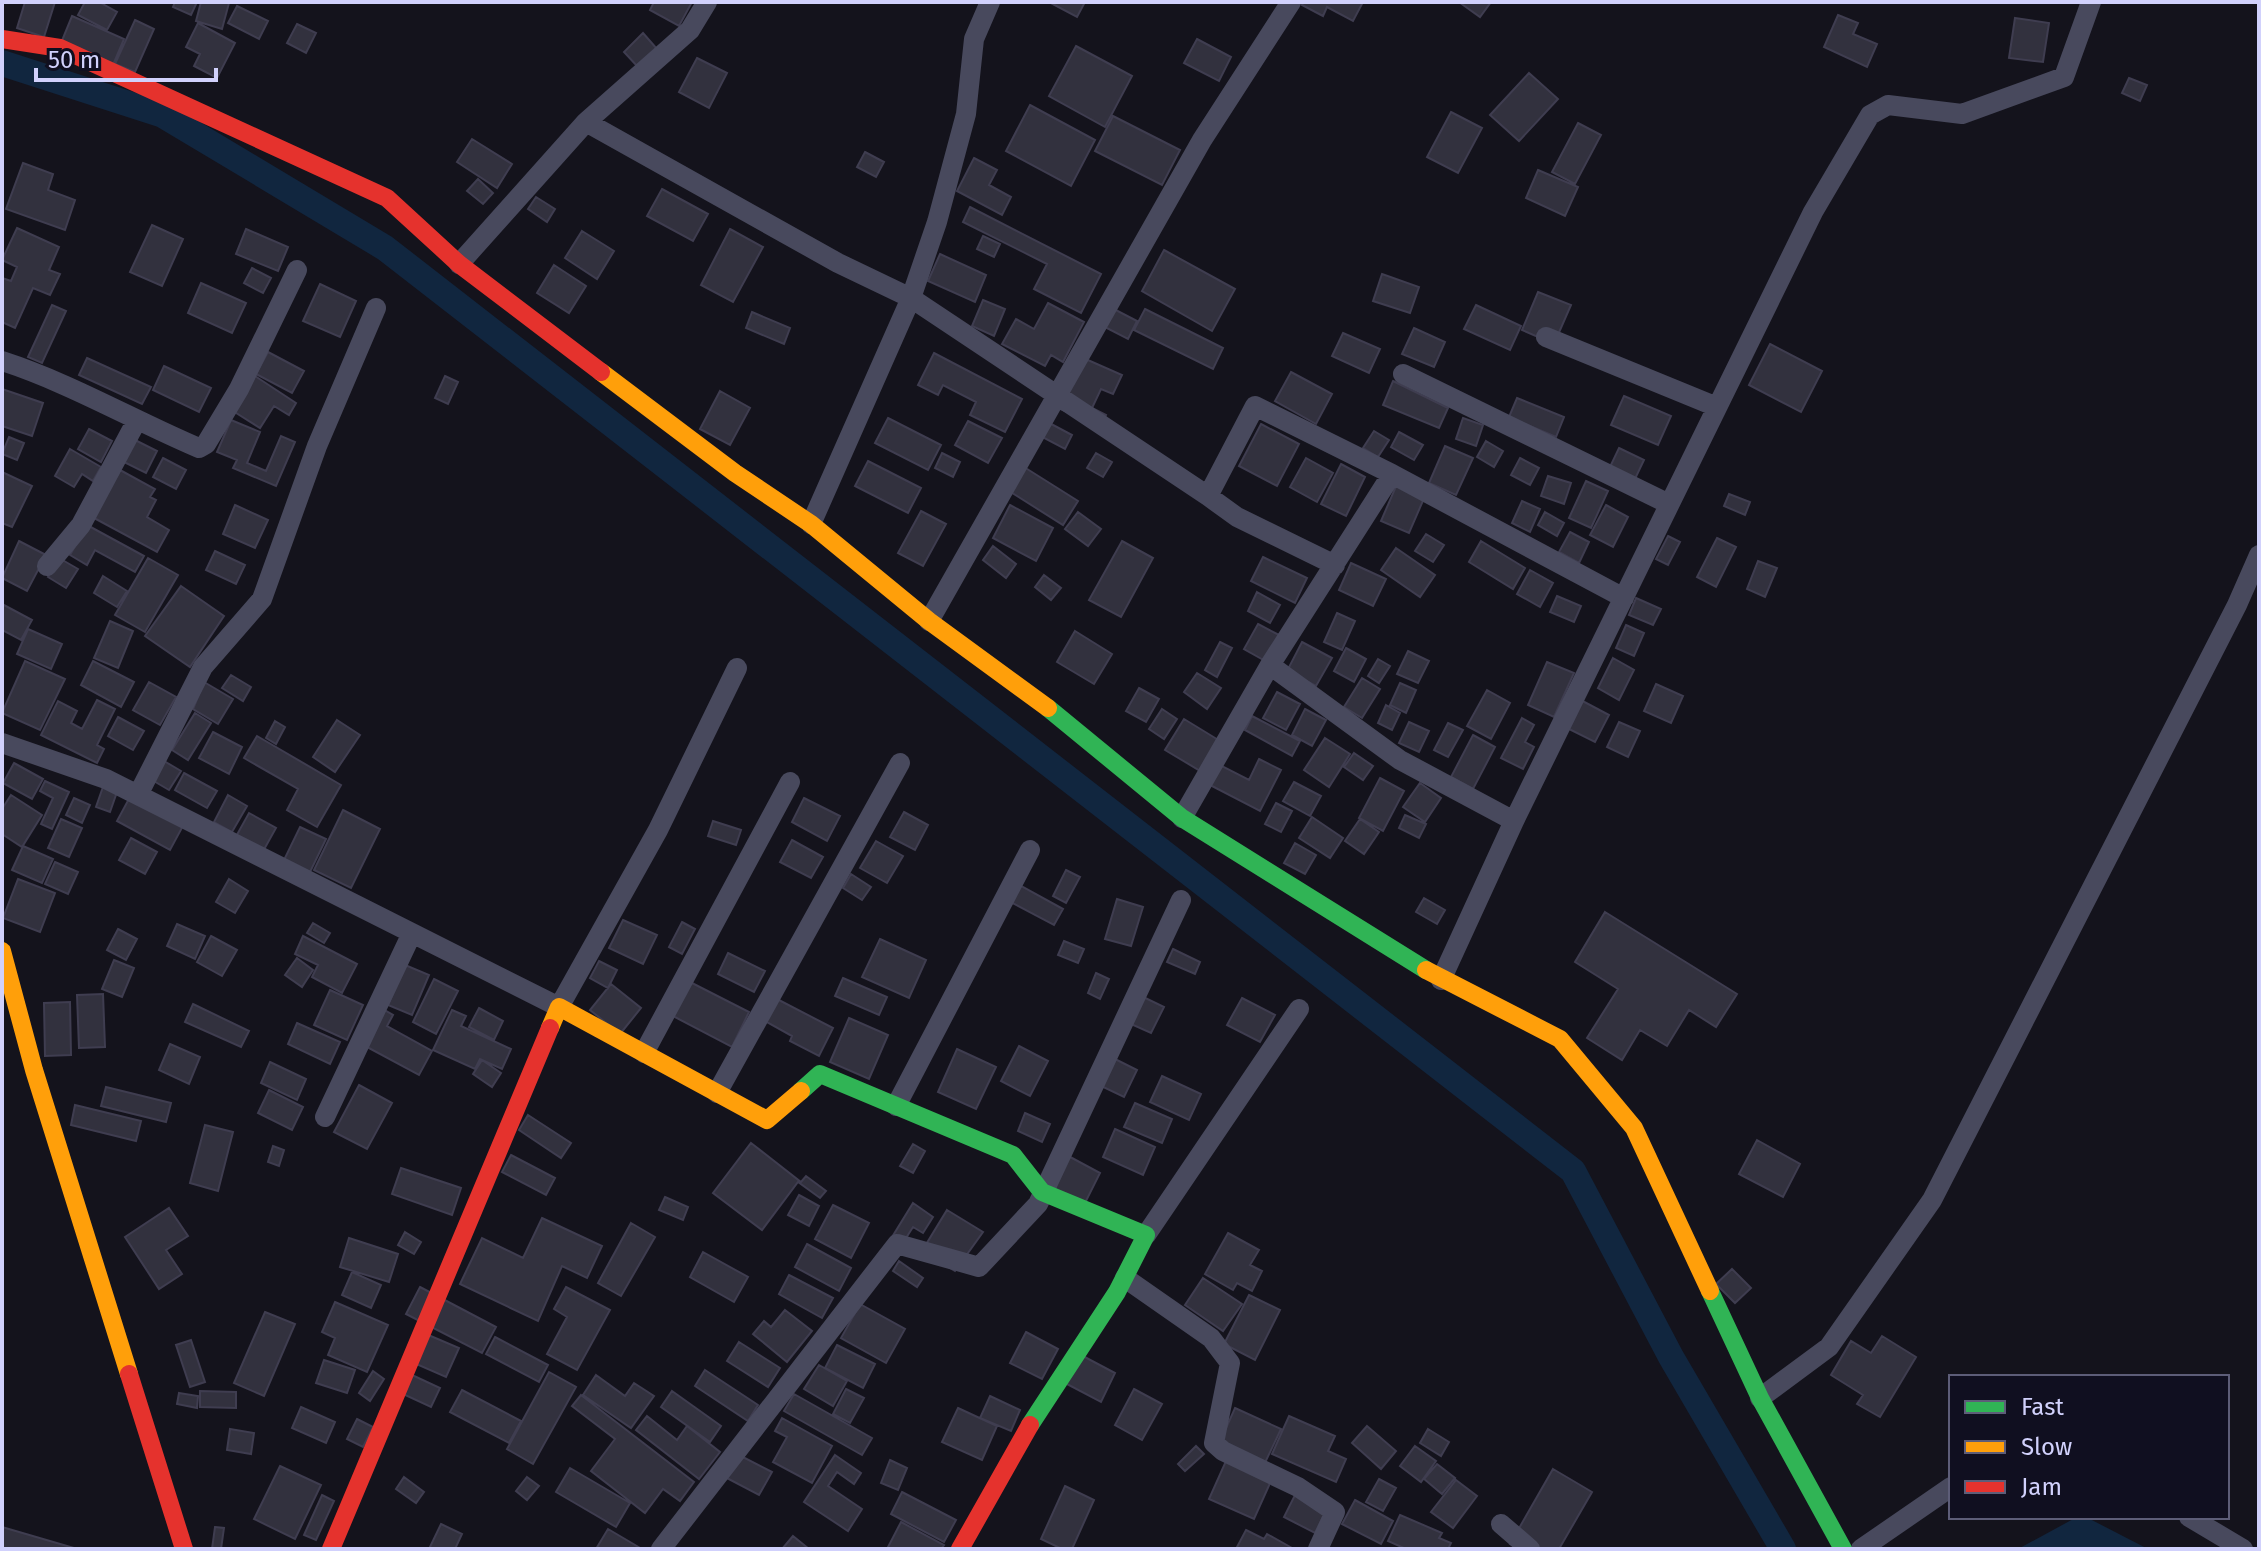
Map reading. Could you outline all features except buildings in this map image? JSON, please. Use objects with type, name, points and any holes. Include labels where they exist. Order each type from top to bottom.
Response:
[{"type":"street","points":[[459,264],[586,122],[690,30],[707,2]]},
{"type":"street","points":[[811,524],[911,298],[937,222],[966,114],[974,39],[990,2]]},
{"type":"street","points":[[929,621],[1202,140],[1291,2]]},
{"type":"street","points":[[1441,980],[1514,821],[1813,212],[1870,115],[1888,105],[1962,114],[2064,77],[2091,2]]},
{"type":"street","points":[[2,39],[60,48],[387,198],[459,264],[735,473],[811,524],[929,621],[1043,704],[1182,818],[1441,980],[1560,1039],[1634,1128],[1760,1398],[1843,1549]]},
{"type":"street","points":[[586,122],[838,263],[911,298],[1237,517],[1335,565]]},
{"type":"street","points":[[2,361],[46,375],[136,422],[199,448],[206,444],[239,389],[297,270]]},
{"type":"street","points":[[138,795],[203,667],[262,599],[317,446],[376,308]]},
{"type":"street","points":[[1546,337],[1717,407]]},
{"type":"street","points":[[1403,374],[1669,504]]},
{"type":"street","points":[[1208,496],[1255,406],[1392,474],[1624,598]]},
{"type":"street","points":[[47,566],[81,525],[136,422]]},
{"type":"street","points":[[1182,818],[1270,665],[1392,474]]},
{"type":"street","points":[[1760,1398],[1829,1347],[1932,1200],[2237,605],[2259,555]]},
{"type":"street","points":[[1270,665],[1400,760],[1514,821]]},
{"type":"street","points":[[331,1549],[559,1007],[658,830],[737,668]]},
{"type":"street","points":[[2,743],[106,779],[559,1007],[767,1120],[820,1074],[1013,1155],[1042,1192],[1146,1235]]},
{"type":"street","points":[[717,1093],[900,763]]},
{"type":"street","points":[[644,1053],[790,782]]},
{"type":"street","points":[[896,1106],[1030,850]]},
{"type":"street","points":[[661,1549],[897,1244],[979,1267],[1038,1204],[1181,900]]},
{"type":"street","points":[[325,1117],[412,933]]},
{"type":"street","points":[[2,951],[34,1070],[184,1549]]},
{"type":"street","points":[[960,1549],[1014,1449],[1125,1278],[1146,1235],[1299,1009]]},
{"type":"street","points":[[1125,1278],[1211,1338],[1230,1363],[1214,1443],[1223,1451],[1298,1487],[1335,1512],[1318,1549]]},
{"type":"street","points":[[1861,1549],[1949,1488]]},
{"type":"street","points":[[2192,1519],[2243,1549]]},
{"type":"street","points":[[1501,1524],[1530,1549]]},
{"type":"water","points":[[2073,1519],[2090,1519],[2148,1549],[2018,1549]]},
{"type":"waterway","points":[[2,63],[163,115],[385,248],[1573,1171],[1671,1357],[1783,1549]]},
{"type":"traffic: fast","points":[[1048,708],[1182,818],[1426,970]]},
{"type":"traffic: fast","points":[[801,1091],[820,1074],[1013,1155],[1042,1192],[1146,1235],[1117,1292],[1030,1425]]},
{"type":"traffic: fast","points":[[1710,1291],[1760,1398],[1843,1549]]},
{"type":"traffic: slow","points":[[601,372],[735,473],[811,524],[929,621],[1048,708]]},
{"type":"traffic: slow","points":[[2,951],[34,1070],[129,1374]]},
{"type":"traffic: slow","points":[[1426,970],[1560,1039],[1634,1128],[1710,1291]]},
{"type":"traffic: slow","points":[[550,1028],[559,1007],[767,1120],[801,1091]]},
{"type":"traffic: jam","points":[[2,39],[60,48],[387,198],[459,264],[601,372]]},
{"type":"traffic: jam","points":[[331,1549],[550,1028]]},
{"type":"traffic: jam","points":[[129,1374],[184,1549]]},
{"type":"traffic: jam","points":[[960,1549],[1030,1425]]}]
